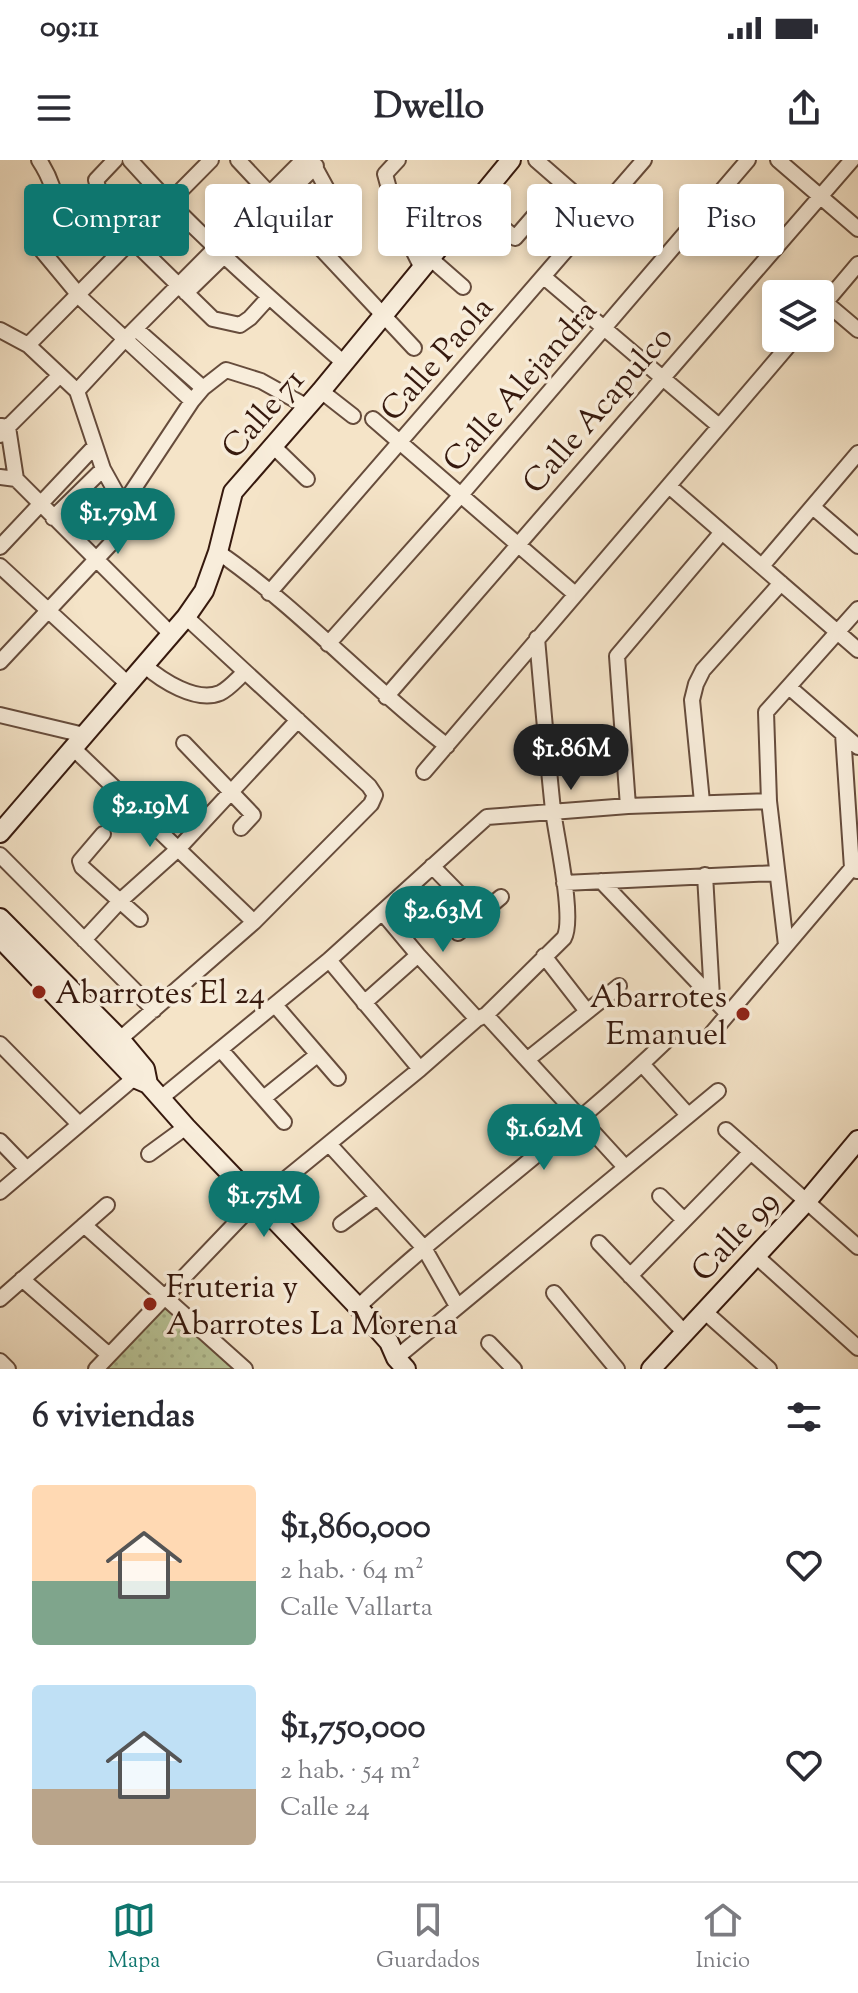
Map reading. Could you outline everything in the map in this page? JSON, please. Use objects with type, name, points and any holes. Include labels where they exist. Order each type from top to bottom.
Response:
[{"type":"street","points":[[39,160],[47,171],[55,208],[32,237],[117,332],[131,333],[203,388]]},
{"type":"street","points":[[97,184],[96,180],[115,160]]},
{"type":"street","points":[[130,160],[152,184]]},
{"type":"street","points":[[186,184],[211,160]]},
{"type":"street","points":[[238,160],[261,184]]},
{"type":"street","name":"Calle 71","points":[[490,184],[511,160]]},
{"type":"street","points":[[536,160],[562,184]]},
{"type":"street","name":"Calle Paola","points":[[624,184],[644,160]]},
{"type":"street","name":"Calle Alejandra","points":[[328,644],[460,496],[748,160]]},
{"type":"street","points":[[778,160],[858,229]]},
{"type":"street","name":"Calle Acapulco","points":[[386,697],[852,160]]},
{"type":"street","points":[[289,184],[310,162],[323,184]]},
{"type":"street","points":[[393,162],[385,174],[397,218],[426,264],[463,287]]},
{"type":"street","points":[[189,223],[205,238]]},
{"type":"street","points":[[511,235],[515,238],[527,224]]},
{"type":"street","points":[[28,345],[115,256]]},
{"type":"street","points":[[151,256],[213,319],[240,325],[269,297]]},
{"type":"street","points":[[77,391],[131,333],[216,256]]},
{"type":"street","points":[[224,256],[344,363]]},
{"type":"street","points":[[330,256],[414,348]]},
{"type":"street","name":"Calle 71","points":[[0,833],[186,617],[204,591],[218,552],[233,492],[432,256]]},
{"type":"street","name":"Calle Paola","points":[[269,593],[562,256]]},
{"type":"street","points":[[834,293],[858,264]]},
{"type":"street","points":[[544,277],[719,426]]},
{"type":"street","points":[[834,314],[858,330]]},
{"type":"street","points":[[0,330],[28,345],[77,391],[103,469],[123,505]]},
{"type":"street","points":[[131,333],[192,401]]},
{"type":"street","points":[[424,772],[783,352]]},
{"type":"street","points":[[0,662],[118,536],[123,505],[203,388],[226,370],[261,381],[306,406]]},
{"type":"street","points":[[60,375],[3,429],[16,479],[171,634]]},
{"type":"street","points":[[321,391],[353,416]]},
{"type":"street","points":[[373,419],[575,594]]},
{"type":"street","points":[[272,445],[307,479]]},
{"type":"street","points":[[0,547],[95,446]]},
{"type":"street","points":[[762,566],[858,453]]},
{"type":"street","points":[[53,518],[103,469]]},
{"type":"street","points":[[0,477],[16,479]]},
{"type":"street","points":[[669,486],[858,650]]},
{"type":"street","points":[[814,508],[858,546]]},
{"type":"street","points":[[628,806],[617,656],[722,532]]},
{"type":"street","points":[[218,552],[447,746]]},
{"type":"street","points":[[0,566],[128,684]]},
{"type":"street","points":[[702,802],[692,700],[696,684],[703,670],[781,583]]},
{"type":"street","points":[[786,945],[769,801],[766,712],[858,609]]},
{"type":"street","points":[[120,1039],[254,922],[371,804],[375,795],[369,786],[186,617]]},
{"type":"street","points":[[96,1369],[253,1205],[482,1017],[568,931],[537,638]]},
{"type":"street","points":[[144,665],[158,677],[202,696],[221,693],[245,672]]},
{"type":"street","points":[[789,687],[858,747]]},
{"type":"street","points":[[0,715],[79,741],[178,849],[254,922]]},
{"type":"street","points":[[84,940],[120,901],[178,849],[298,720]]},
{"type":"street","points":[[712,1033],[856,867],[843,734]]},
{"type":"street","points":[[184,743],[253,815],[241,828]]},
{"type":"street","points":[[0,1192],[79,1124],[147,1082],[221,1050],[329,960],[487,817],[628,806],[769,801]]},
{"type":"street","points":[[103,834],[80,861],[82,867],[140,919]]},
{"type":"street","points":[[0,855],[154,1010]]},
{"type":"street","points":[[432,866],[480,915]]},
{"type":"street","points":[[564,883],[777,873]]},
{"type":"street","points":[[705,875],[712,997]]},
{"type":"street","points":[[601,881],[727,1013]]},
{"type":"street","points":[[458,933],[501,897]]},
{"type":"street","points":[[382,912],[418,955],[528,1059],[625,1167]]},
{"type":"street","points":[[0,918],[120,1039],[147,1082]]},
{"type":"street","points":[[0,938],[147,1082],[253,1205],[358,1307],[389,1342],[401,1364],[457,1306],[718,1091]]},
{"type":"street","points":[[364,1003],[418,955]]},
{"type":"street","points":[[544,956],[586,1010]]},
{"type":"street","points":[[329,960],[420,1069]]},
{"type":"street","points":[[528,1059],[619,986]]},
{"type":"street","points":[[275,1005],[338,1078]]},
{"type":"street","points":[[358,1307],[667,1040]]},
{"type":"street","points":[[0,1044],[79,1124]]},
{"type":"street","points":[[221,1050],[284,1122]]},
{"type":"street","points":[[265,1097],[317,1055]]},
{"type":"street","points":[[642,1064],[688,1115]]},
{"type":"street","points":[[149,1154],[186,1127]]},
{"type":"street","points":[[726,1130],[858,1247]]},
{"type":"street","name":"Calle 99","points":[[651,1369],[807,1201],[858,1140]]},
{"type":"street","points":[[0,1141],[27,1169]]},
{"type":"street","points":[[329,1144],[424,1248],[457,1306]]},
{"type":"street","points":[[630,1276],[751,1152]]},
{"type":"street","points":[[660,1196],[684,1220]]},
{"type":"street","points":[[341,1224],[376,1198]]},
{"type":"street","points":[[0,1299],[107,1205]]},
{"type":"street","points":[[84,1225],[245,1369]]},
{"type":"street","points":[[599,1243],[685,1333]]},
{"type":"street","points":[[756,1256],[858,1348]]},
{"type":"street","points":[[22,1279],[109,1355]]},
{"type":"street","points":[[554,1293],[617,1369]]},
{"type":"street","points":[[704,1311],[769,1369]]},
{"type":"street","points":[[489,1343],[514,1369]]},
{"type":"street","points":[[0,1361],[8,1369]]},
{"type":"green space","points":[[165,1296],[245,1369],[96,1369]]},
{"type":"place","name":"Abarrotes El 24","points":[[39,992]]},
{"type":"place","name":"Abarrotes Emanuel","points":[[743,1014]]},
{"type":"place","name":"Fruteria y Abarrotes La Morena","points":[[150,1304]]}]
